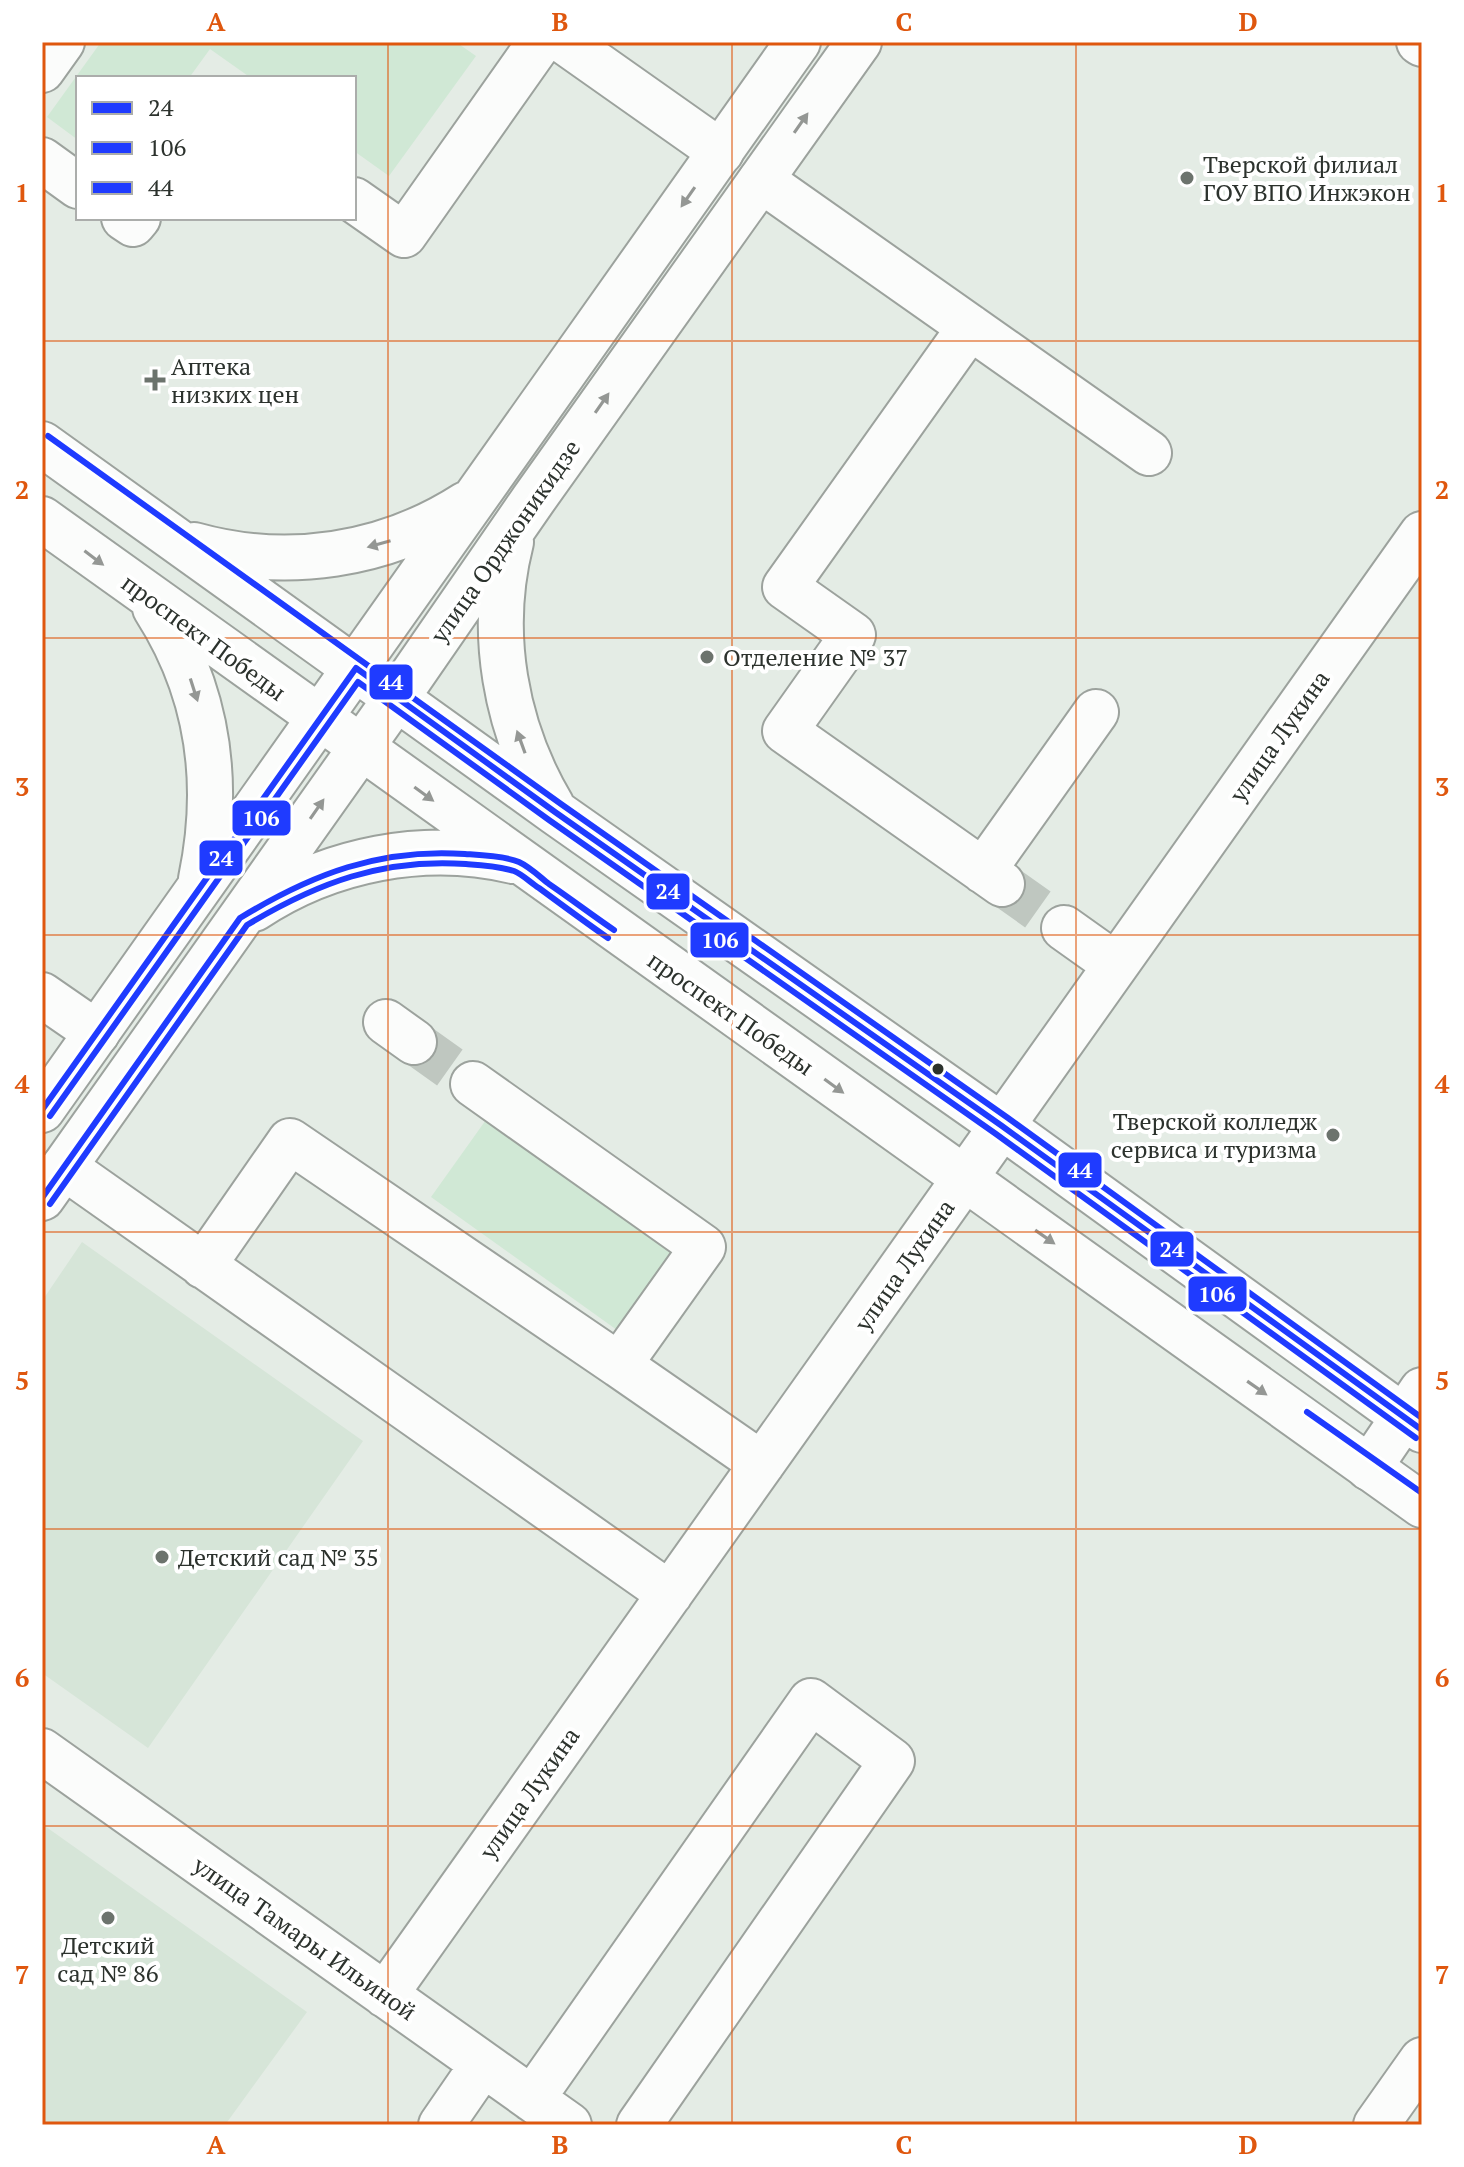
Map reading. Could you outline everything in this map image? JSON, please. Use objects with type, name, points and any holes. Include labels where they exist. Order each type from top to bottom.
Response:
[{"type":"main road","points":[[42,70],[62,42]]},
{"type":"main road","points":[[356,201],[404,235],[540,42]]},
{"type":"main road","points":[[565,42],[721,152]]},
{"type":"main road","name":"улица Орджоникидзе","points":[[42,1110],[798,42]]},
{"type":"main road","name":"улица Орджоникидзе","points":[[53,1183],[859,42]]},
{"type":"main road","points":[[42,160],[76,185]]},
{"type":"main road","points":[[761,180],[1149,453]]},
{"type":"main road","points":[[970,327],[785,587],[853,635],[785,731],[993,878],[1096,712]]},
{"type":"main road","points":[[42,444],[555,812],[1416,1413],[1369,1468]]},
{"type":"main road","points":[[177,540],[244,556],[279,558],[336,554],[381,544],[414,532],[445,518],[474,499]]},
{"type":"main road","name":"проспект Победы","points":[[42,519],[1422,1505]]},
{"type":"main road","points":[[515,526],[503,586],[501,648],[505,680],[520,740],[555,812]]},
{"type":"main road","name":"улица Лукина","points":[[385,1995],[1422,534]]},
{"type":"main road","points":[[147,596],[181,655],[203,720],[211,788],[209,833],[199,890]]},
{"type":"main road","points":[[240,918],[299,883],[365,861],[399,855],[467,853],[519,862]]},
{"type":"main road","points":[[1064,928],[1116,965]]},
{"type":"main road","points":[[42,995],[97,1033]]},
{"type":"main road","points":[[473,1084],[703,1247],[619,1365]]},
{"type":"main road","points":[[203,1266],[290,1141],[762,1464]]},
{"type":"main road","points":[[53,1183],[203,1266],[670,1594]]},
{"type":"main road","points":[[532,2099],[811,1701],[892,1761],[639,2125]]},
{"type":"main road","name":"улица Тамары Ильиной","points":[[42,1751],[569,2125]]},
{"type":"main road","points":[[1376,2125],[1422,2060]]},
{"type":"main road","points":[[441,2125],[483,2064]]},
{"type":"shaded area","points":[[101,42],[456,42],[476,56],[389,176],[356,152],[356,76],[248,76],[210,49],[190,76],[77,76]]},
{"type":"shaded area","points":[[76,77],[76,139],[47,117]]},
{"type":"shaded area","points":[[508,1089],[701,1226],[624,1335],[431,1197]]},
{"type":"shaded area","name":"Детский сад № 35","points":[[82,1242],[363,1441],[148,1748],[42,1673],[42,1301]]},
{"type":"shaded area","name":"Детский сад № 86","points":[[42,1824],[307,2012],[225,2125],[42,2125]]},
{"type":"tunnel","points":[[1002,884],[1064,928]]},
{"type":"tunnel","points":[[414,1042],[473,1084]]},
{"type":"transit line","name":"44","points":[[48,436],[561,804],[1008,1118],[1422,1418]]},
{"type":"transit line","name":"24","points":[[42,1110],[356,668],[1002,1126],[1422,1430]]},
{"type":"transit line","name":"106","points":[[50,1116],[358,682],[996,1134],[1416,1438]]},
{"type":"transit line","name":"24","points":[[42,1198],[240,918],[294,889],[348,867],[404,855],[493,856],[523,864],[614,930]]},
{"type":"transit line","name":"106","points":[[50,1204],[247,925],[299,897],[352,876],[407,865],[490,866],[520,874],[608,938]]},
{"type":"transit line","name":"44","points":[[1307,1412],[1422,1493]]},
{"type":"place","name":"Тверской филиал ГОУ ВПО Инжэкон","points":[[1187,178]]},
{"type":"place","name":"Аптека низких цен","points":[[155,380]]},
{"type":"place","name":"Отделение № 37","points":[[707,657]]},
{"type":"place","name":"Тверской колледж сервиса и туризма","points":[[1333,1135]]},
{"type":"place","name":"Детский сад № 35","points":[[162,1557]]},
{"type":"place","name":"Детский сад № 86","points":[[108,1918]]}]
